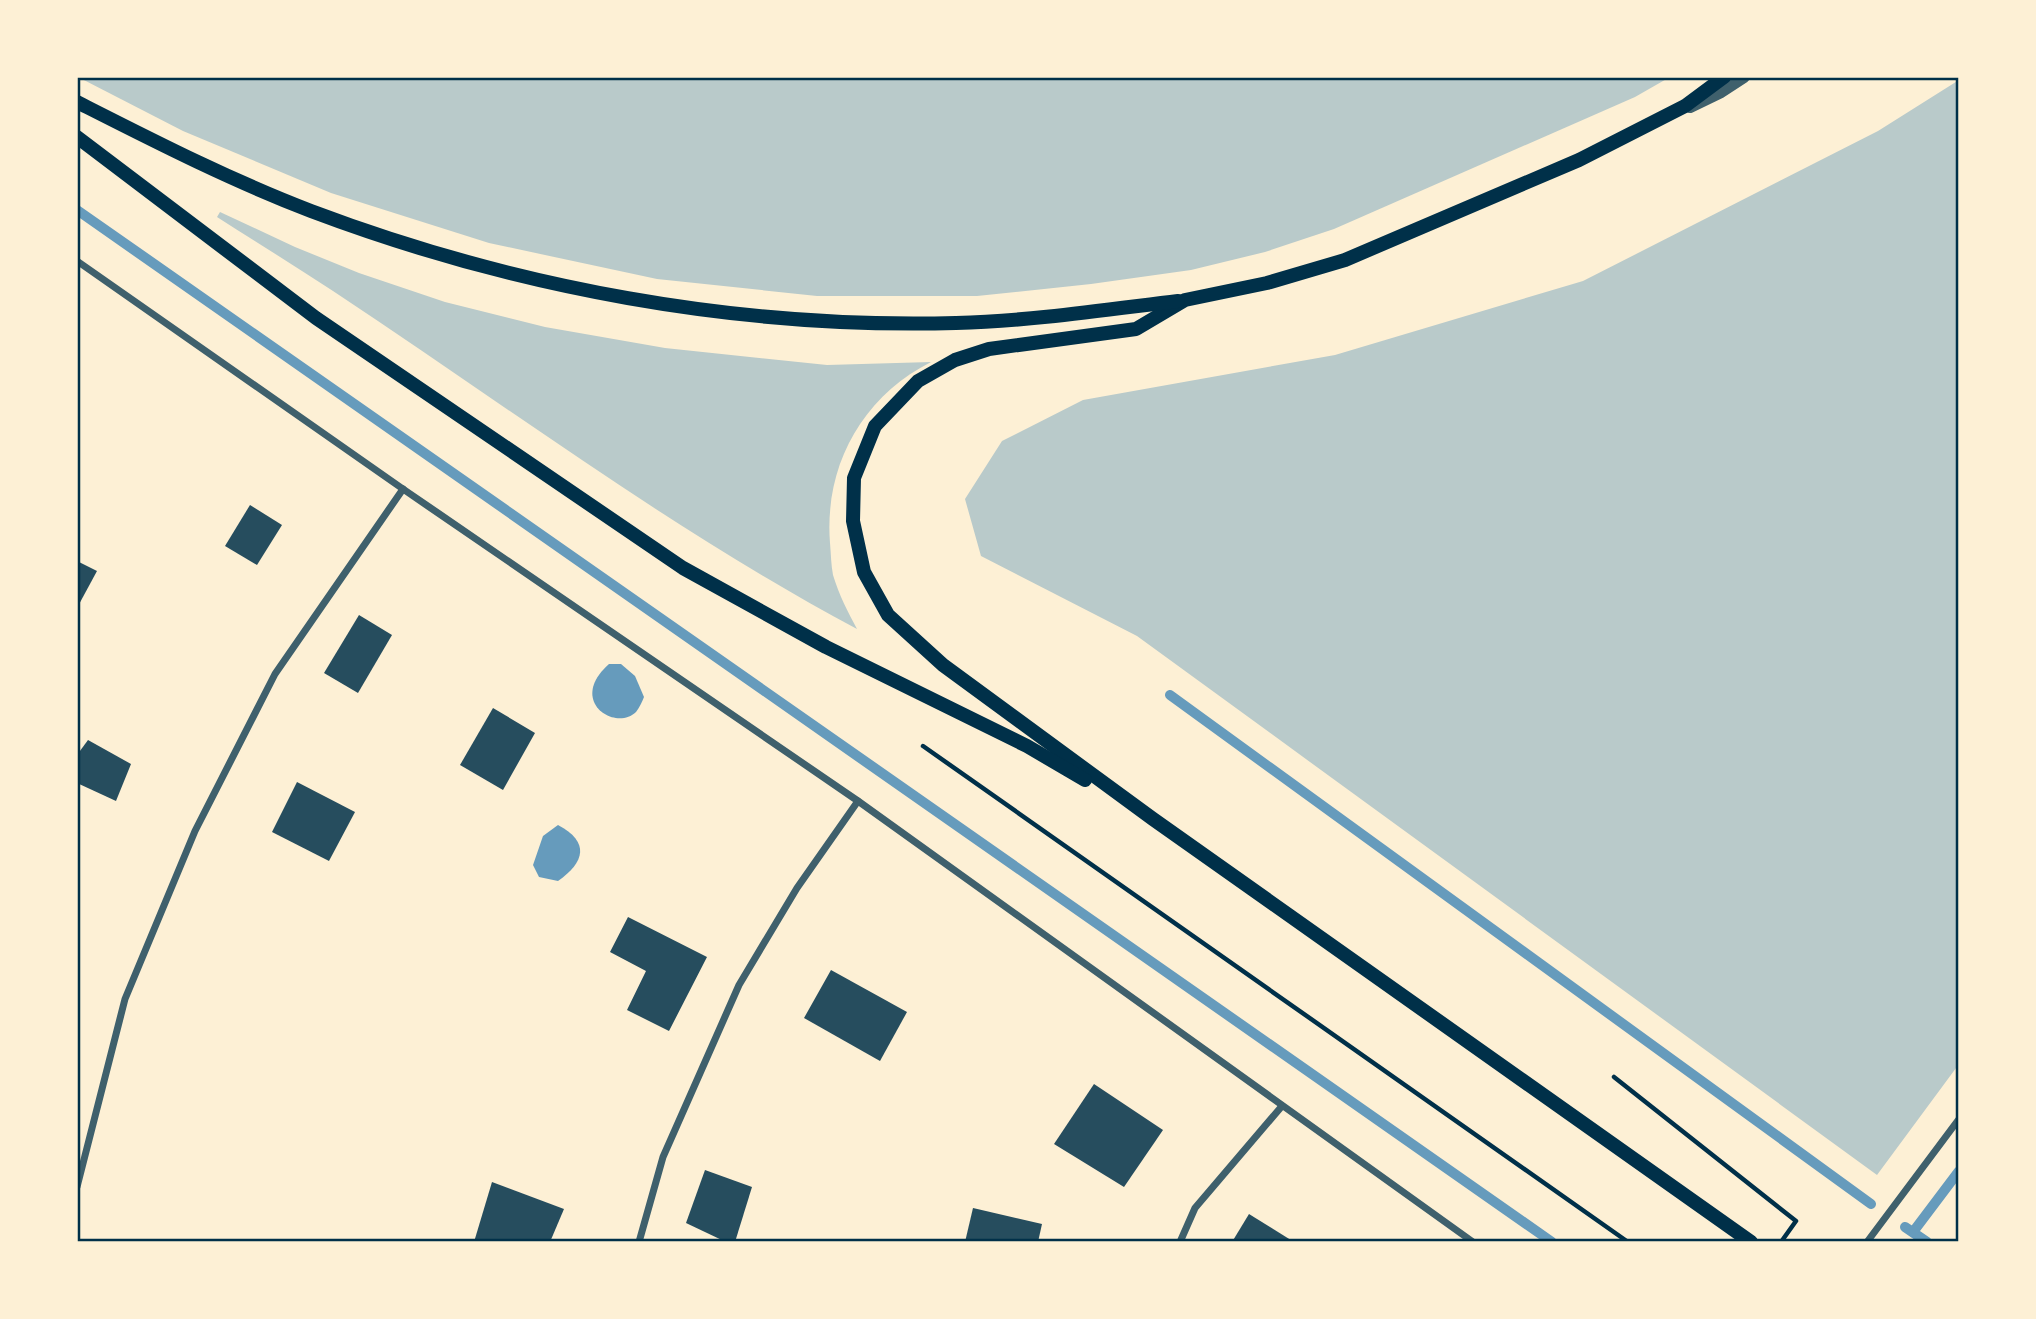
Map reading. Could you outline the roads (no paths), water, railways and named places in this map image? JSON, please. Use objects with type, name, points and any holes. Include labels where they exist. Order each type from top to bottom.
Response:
[{"type":"main road","points":[[77,102],[209,168],[322,215],[401,243],[491,268],[626,299],[752,314],[853,323],[957,323],[1059,315],[1185,300],[1266,283],[1345,260],[1579,160],[1685,106],[1724,77]]},
{"type":"main road","points":[[77,136],[316,318],[683,568],[825,647],[1027,746],[1153,819]]},
{"type":"main road","points":[[1185,300],[1136,329],[989,349],[955,360],[918,381],[874,426],[854,478],[853,521],[864,572],[888,615],[943,665],[1153,819],[1751,1242]]},
{"type":"street","points":[[1579,160],[1721,93],[1744,77]]},
{"type":"street","points":[[77,261],[403,489],[858,801],[1473,1242]]},
{"type":"street","points":[[77,1186],[125,999],[195,831],[275,674],[403,489]]},
{"type":"street","points":[[639,1242],[663,1157],[739,985],[797,888],[858,801]]},
{"type":"street","points":[[1180,1242],[1195,1208],[1282,1106]]},
{"type":"street","points":[[1867,1242],[1959,1119]]},
{"type":"water","points":[[609,664],[621,664],[635,676],[644,697],[636,712],[627,717],[607,715],[594,701],[593,690],[597,678]]},
{"type":"water","points":[[558,825],[575,838],[580,852],[574,867],[558,881],[539,877],[533,865],[543,836]]},
{"type":"waterway","points":[[77,210],[1552,1242]]},
{"type":"waterway","points":[[1170,695],[1871,1204]]},
{"type":"waterway","points":[[1913,1232],[1959,1171]]},
{"type":"waterway","points":[[1905,1227],[1927,1242]]}]
